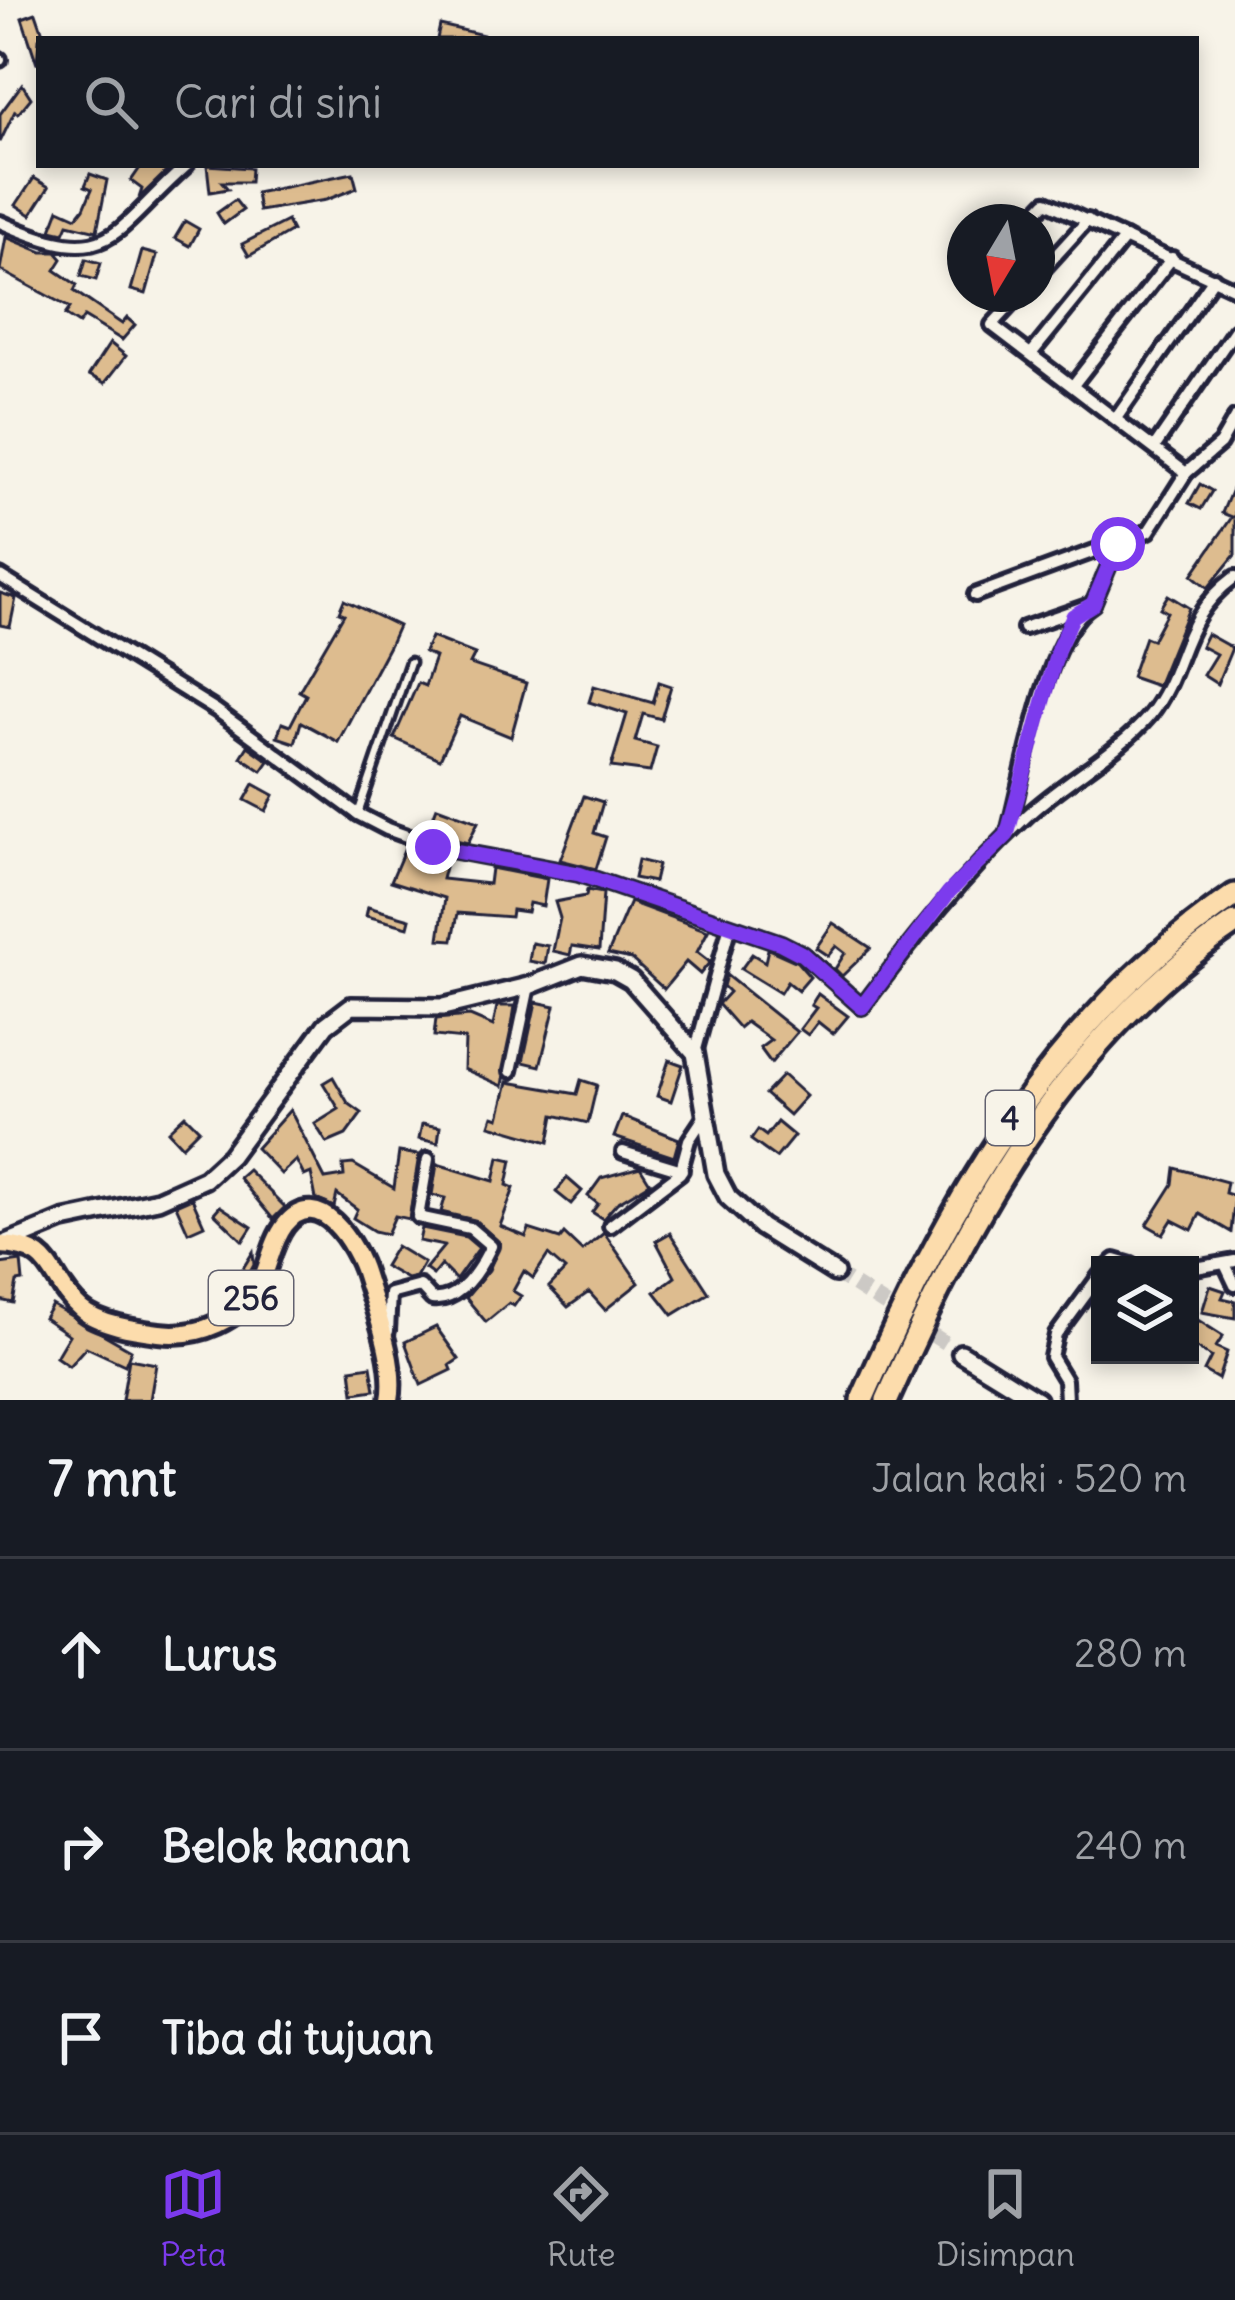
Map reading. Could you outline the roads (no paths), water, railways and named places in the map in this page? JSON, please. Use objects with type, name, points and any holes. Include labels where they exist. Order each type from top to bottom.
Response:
[{"type":"highway","name":"4","points":[[862,1400],[908,1293],[967,1185],[1026,1094],[1094,1012],[1187,928],[1235,895]]},
{"type":"highway","name":"4","points":[[887,1400],[929,1303],[987,1197],[1045,1108],[1111,1028],[1201,946],[1235,923]]},
{"type":"main road","points":[[1,1245],[63,1220],[158,1200],[205,1179],[230,1156],[340,1011],[362,1004],[422,1010],[529,986],[582,965],[615,970],[642,990],[695,1053],[716,1174],[728,1197],[751,1220],[835,1273]]},
{"type":"main road","name":"256","points":[[41,1255],[88,1314],[160,1333],[194,1331],[227,1319],[248,1303],[278,1238],[294,1217],[324,1215],[354,1245],[385,1358],[390,1400]]},
{"type":"main road","points":[[1,1245],[41,1255],[63,1220]]},
{"type":"main road","points":[[962,1353],[1037,1400]]},
{"type":"street","points":[[0,222],[88,248],[117,231],[185,168]]},
{"type":"street","points":[[1055,206],[1235,289]]},
{"type":"street","points":[[1055,256],[1088,220]]},
{"type":"street","points":[[1031,353],[1125,238]]},
{"type":"street","points":[[1074,384],[1172,258]]},
{"type":"street","points":[[1117,417],[1214,278]]},
{"type":"street","points":[[1004,312],[992,325],[1186,473]]},
{"type":"street","points":[[1154,448],[1235,331]]},
{"type":"street","points":[[975,595],[1149,531],[1186,473],[1220,443],[1235,418]]},
{"type":"street","points":[[1007,835],[1058,649],[1073,616],[1093,604],[1118,544]]},
{"type":"street","points":[[0,576],[216,710],[358,814],[433,847],[579,874],[802,954],[862,1007],[949,892],[1007,835],[1148,716],[1188,629],[1207,602],[1235,577]]},
{"type":"street","points":[[1024,628],[1093,604]]},
{"type":"street","points":[[695,1053],[729,929]]},
{"type":"street","points":[[512,1071],[529,986]]},
{"type":"street","points":[[610,1226],[682,1170],[688,1143],[706,1117]]},
{"type":"street","points":[[623,1152],[682,1170]]},
{"type":"street","points":[[385,1358],[389,1295],[419,1286],[432,1299],[445,1299],[476,1275],[491,1246],[470,1228],[418,1217],[428,1159]]},
{"type":"street","points":[[1199,1267],[1230,1262],[1235,1285]]},
{"type":"street","points":[[1066,1400],[1065,1380],[1051,1357],[1056,1335],[1091,1287]]},
{"type":"lane","points":[[358,814],[410,662]]},
{"type":"tunnel","points":[[835,1273],[961,1353]]}]
